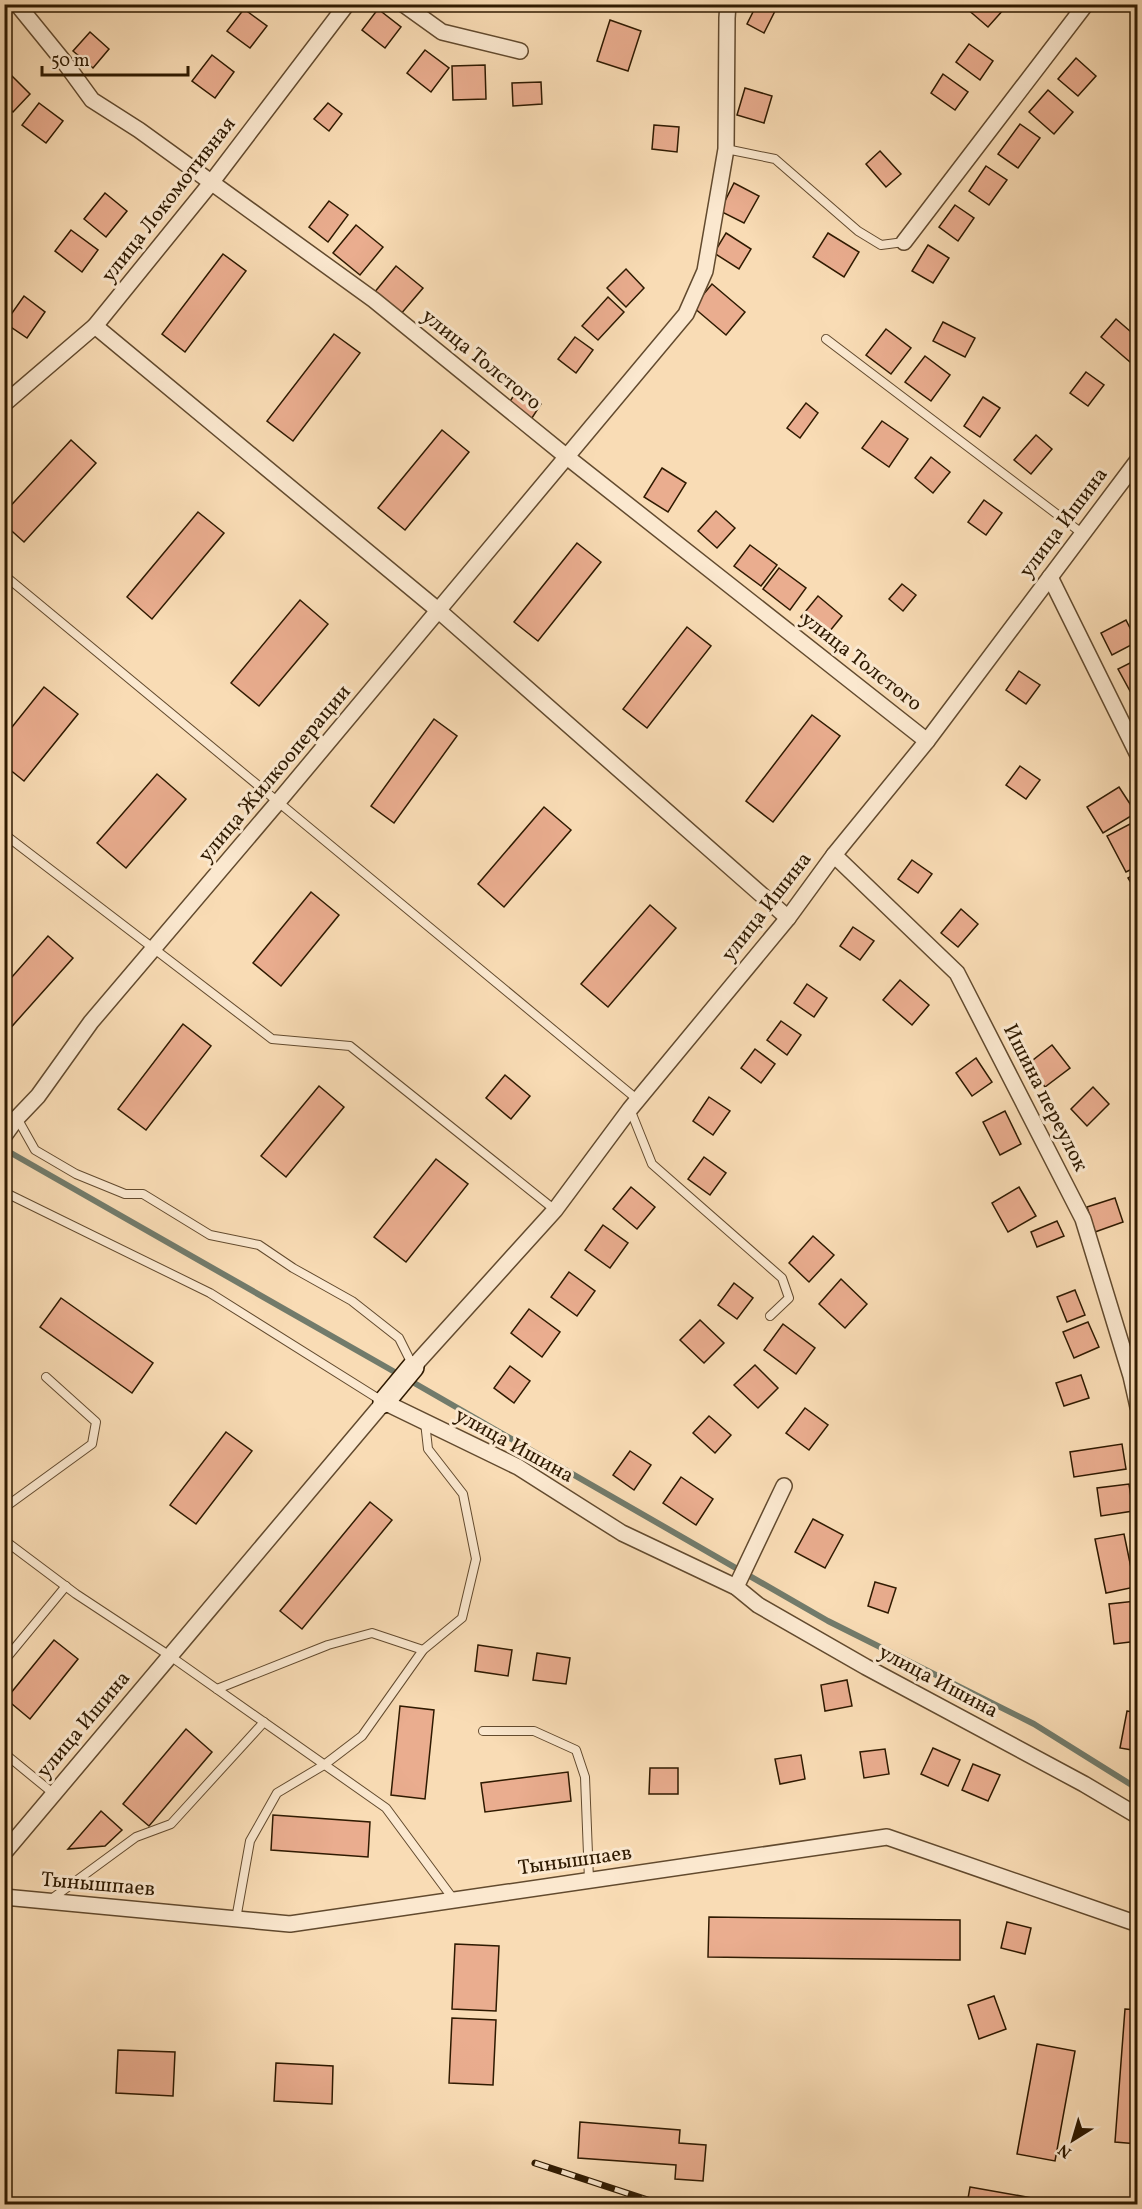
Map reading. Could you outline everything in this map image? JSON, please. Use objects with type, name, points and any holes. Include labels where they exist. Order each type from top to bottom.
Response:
[{"type":"street","name":"улица Толстого","points":[[17,4],[92,100],[139,130],[374,300],[927,741]]},
{"type":"street","name":"улица Локомотивная","points":[[4,404],[95,326],[211,183],[347,4]]},
{"type":"street","points":[[403,4],[442,32],[520,51]]},
{"type":"street","name":"улица Жилкооперации","points":[[4,1136],[11,1117],[38,1096],[91,1022],[439,611],[686,314],[705,271],[726,149],[726,18],[728,4]]},
{"type":"street","points":[[904,242],[1086,4]]},
{"type":"street","points":[[95,326],[439,611],[788,918]]},
{"type":"street","name":"улица Ишина","points":[[413,1367],[555,1210],[634,1104],[788,918],[834,855],[927,741],[1137,460]]},
{"type":"street","points":[[1050,577],[1137,755]]},
{"type":"street","name":"Ишина переулок","points":[[834,855],[957,973],[1083,1219],[1131,1376],[1137,1407]]},
{"type":"street","points":[[384,1402],[413,1367]]},
{"type":"street","name":"улица Ишина","points":[[4,1853],[384,1402],[519,1467],[622,1533],[736,1587],[758,1605],[866,1667],[1084,1784],[1137,1816]]},
{"type":"street","points":[[736,1587],[784,1486]]},
{"type":"street","name":"Тынышпаев","points":[[4,1897],[290,1924],[887,1837],[1137,1924]]},
{"type":"lane","points":[[726,149],[775,159],[858,231],[881,245],[904,242]]},
{"type":"lane","points":[[826,339],[1083,534]]},
{"type":"lane","points":[[4,574],[278,802],[634,1104],[652,1164],[782,1278],[789,1298],[770,1316]]},
{"type":"lane","points":[[4,834],[272,1040],[350,1046],[555,1210]]},
{"type":"lane","points":[[11,1117],[35,1150],[76,1174],[125,1194],[143,1194],[210,1235],[259,1245],[292,1268],[352,1301],[399,1338],[413,1367]]},
{"type":"lane","points":[[4,1192],[210,1293],[384,1402]]},
{"type":"lane","points":[[4,1508],[92,1444],[96,1422],[45,1377]]},
{"type":"lane","points":[[236,1918],[250,1841],[277,1793],[324,1765],[362,1736],[423,1650],[462,1618],[476,1558],[463,1494],[428,1449],[425,1422]]},
{"type":"lane","points":[[4,1540],[66,1586],[387,1808],[454,1900]]},
{"type":"lane","points":[[4,1662],[66,1586]]},
{"type":"lane","points":[[217,1689],[328,1645],[372,1633],[423,1650]]},
{"type":"lane","points":[[49,1901],[136,1837],[171,1824],[264,1722]]},
{"type":"lane","points":[[483,1731],[534,1731],[576,1750],[585,1777],[589,1880]]},
{"type":"lane","points":[[4,1753],[54,1794]]},
{"type":"building","points":[[757,4],[772,4],[777,7],[764,33],[747,24]]},
{"type":"building","points":[[969,4],[998,4],[1004,9],[988,27],[966,8]]},
{"type":"building","points":[[244,9],[267,26],[250,48],[227,31]]},
{"type":"building","points":[[378,9],[401,27],[385,48],[362,30]]},
{"type":"building","points":[[610,20],[641,31],[628,71],[597,61]]},
{"type":"building","points":[[90,32],[109,49],[93,68],[73,51]]},
{"type":"building","points":[[969,44],[993,61],[980,80],[956,62]]},
{"type":"building","points":[[425,50],[449,68],[431,92],[407,73]]},
{"type":"building","points":[[212,55],[234,72],[215,98],[192,81]]},
{"type":"building","points":[[1076,58],[1096,76],[1078,96],[1058,79]]},
{"type":"building","points":[[485,65],[486,99],[453,100],[452,66]]},
{"type":"building","points":[[9,73],[30,94],[13,112],[4,104],[4,77]]},
{"type":"building","points":[[943,74],[968,92],[955,110],[931,93]]},
{"type":"building","points":[[541,82],[542,104],[513,106],[512,83]]},
{"type":"building","points":[[745,88],[772,96],[764,123],[737,115]]},
{"type":"building","points":[[1048,90],[1073,112],[1054,134],[1029,112]]},
{"type":"building","points":[[39,103],[63,121],[46,143],[22,125]]},
{"type":"building","points":[[328,103],[342,114],[329,131],[314,119]]},
{"type":"building","points":[[1020,124],[1040,138],[1018,168],[998,154]]},
{"type":"building","points":[[654,125],[679,127],[677,152],[652,149]]},
{"type":"building","points":[[880,151],[901,174],[886,187],[866,164]]},
{"type":"building","points":[[986,166],[1007,180],[989,205],[969,191]]},
{"type":"building","points":[[734,183],[759,196],[744,223],[720,211]]},
{"type":"building","points":[[105,193],[127,211],[106,237],[84,219]]},
{"type":"building","points":[[329,201],[348,215],[328,242],[309,227]]},
{"type":"building","points":[[955,205],[974,218],[958,241],[939,227]]},
{"type":"building","points":[[356,225],[383,247],[360,275],[333,253]]},
{"type":"building","points":[[71,230],[98,250],[82,272],[55,251]]},
{"type":"building","points":[[726,233],[751,249],[739,269],[714,253]]},
{"type":"building","points":[[828,233],[859,252],[844,277],[813,257]]},
{"type":"building","points":[[928,245],[949,258],[933,283],[912,271]]},
{"type":"building","points":[[223,254],[246,271],[185,352],[162,334]]},
{"type":"building","points":[[396,266],[423,288],[400,315],[374,293]]},
{"type":"building","points":[[626,269],[644,288],[626,307],[607,288]]},
{"type":"building","points":[[712,284],[745,312],[726,335],[693,307]]},
{"type":"building","points":[[24,296],[45,312],[27,338],[5,323]]},
{"type":"building","points":[[608,297],[624,312],[598,340],[582,326]]},
{"type":"building","points":[[1116,319],[1138,338],[1138,353],[1130,362],[1101,337]]},
{"type":"building","points":[[943,322],[975,338],[965,357],[933,341]]},
{"type":"building","points":[[886,329],[911,348],[891,374],[866,355]]},
{"type":"building","points":[[334,334],[360,353],[293,441],[267,421]]},
{"type":"building","points":[[575,337],[593,350],[576,373],[558,359]]},
{"type":"building","points":[[925,356],[950,375],[931,401],[905,382]]},
{"type":"building","points":[[1086,372],[1104,385],[1088,406],[1070,393]]},
{"type":"building","points":[[518,389],[541,404],[530,421],[507,406]]},
{"type":"building","points":[[983,397],[1000,408],[980,437],[964,426]]},
{"type":"building","points":[[806,403],[818,413],[800,438],[787,428]]},
{"type":"building","points":[[882,421],[908,439],[889,467],[862,448]]},
{"type":"building","points":[[442,430],[469,452],[405,530],[378,508]]},
{"type":"building","points":[[1036,435],[1052,449],[1031,474],[1014,460]]},
{"type":"building","points":[[71,440],[96,463],[24,542],[4,524],[4,513]]},
{"type":"building","points":[[931,457],[950,472],[933,493],[915,478]]},
{"type":"building","points":[[662,468],[686,483],[668,512],[644,497]]},
{"type":"building","points":[[984,500],[1002,513],[986,535],[968,522]]},
{"type":"building","points":[[716,511],[735,528],[717,548],[698,531]]},
{"type":"building","points":[[198,512],[224,533],[152,619],[127,597]]},
{"type":"building","points":[[577,543],[601,562],[538,641],[514,622]]},
{"type":"building","points":[[750,545],[777,565],[761,586],[734,566]]},
{"type":"building","points":[[779,568],[806,588],[790,610],[763,589]]},
{"type":"building","points":[[902,584],[916,595],[903,611],[889,599]]},
{"type":"building","points":[[818,596],[842,616],[825,637],[801,617]]},
{"type":"building","points":[[300,600],[328,624],[259,706],[231,683]]},
{"type":"building","points":[[1126,620],[1137,642],[1112,655],[1101,633]]},
{"type":"building","points":[[687,627],[711,646],[647,728],[623,709]]},
{"type":"building","points":[[1138,659],[1138,687],[1130,691],[1118,669]]},
{"type":"building","points":[[1019,671],[1040,685],[1026,704],[1006,690]]},
{"type":"building","points":[[44,687],[78,714],[24,781],[4,765],[4,737]]},
{"type":"building","points":[[812,715],[840,736],[773,822],[746,801]]},
{"type":"building","points":[[434,719],[457,736],[394,823],[371,806]]},
{"type":"building","points":[[1020,766],[1040,780],[1026,799],[1006,785]]},
{"type":"building","points":[[157,774],[186,799],[126,868],[97,843]]},
{"type":"building","points":[[1119,787],[1136,813],[1103,833],[1087,807]]},
{"type":"building","points":[[544,807],[571,830],[504,907],[478,884]]},
{"type":"building","points":[[1130,824],[1138,838],[1138,866],[1126,872],[1107,836]]},
{"type":"building","points":[[912,860],[932,874],[918,893],[898,879]]},
{"type":"building","points":[[1138,872],[1138,894],[1128,878]]},
{"type":"building","points":[[311,892],[339,915],[281,986],[253,963]]},
{"type":"building","points":[[650,905],[676,928],[608,1007],[581,984]]},
{"type":"building","points":[[961,909],[978,924],[958,947],[941,933]]},
{"type":"building","points":[[853,927],[874,941],[860,960],[840,946]]},
{"type":"building","points":[[48,936],[73,958],[6,1033],[4,1032],[4,986]]},
{"type":"building","points":[[900,980],[929,1005],[912,1025],[883,1000]]},
{"type":"building","points":[[807,984],[827,998],[814,1017],[794,1003]]},
{"type":"building","points":[[781,1021],[801,1035],[787,1055],[767,1040]]},
{"type":"building","points":[[183,1024],[211,1046],[146,1130],[118,1109]]},
{"type":"building","points":[[1052,1045],[1070,1068],[1045,1087],[1028,1064]]},
{"type":"building","points":[[755,1049],[775,1064],[761,1083],[741,1068]]},
{"type":"building","points":[[976,1058],[992,1082],[972,1096],[956,1073]]},
{"type":"building","points":[[505,1075],[530,1096],[511,1119],[486,1098]]},
{"type":"building","points":[[319,1086],[344,1107],[286,1177],[261,1156]]},
{"type":"building","points":[[1093,1087],[1109,1104],[1087,1126],[1071,1109]]},
{"type":"building","points":[[709,1097],[730,1111],[713,1135],[693,1121]]},
{"type":"building","points":[[1005,1111],[1021,1144],[1000,1155],[983,1122]]},
{"type":"building","points":[[704,1157],[726,1173],[710,1195],[688,1179]]},
{"type":"building","points":[[436,1159],[468,1184],[406,1262],[374,1237]]},
{"type":"building","points":[[631,1187],[655,1207],[637,1229],[613,1209]]},
{"type":"building","points":[[1019,1187],[1036,1216],[1008,1232],[992,1203]]},
{"type":"building","points":[[1115,1198],[1123,1222],[1095,1232],[1087,1207]]},
{"type":"building","points":[[1057,1221],[1064,1236],[1037,1247],[1031,1232]]},
{"type":"building","points":[[603,1225],[628,1243],[610,1268],[585,1250]]},
{"type":"building","points":[[813,1236],[834,1255],[809,1282],[789,1263]]},
{"type":"building","points":[[569,1272],[595,1291],[577,1316],[551,1297]]},
{"type":"building","points":[[841,1279],[867,1304],[845,1328],[819,1304]]},
{"type":"building","points":[[734,1283],[753,1298],[737,1319],[718,1305]]},
{"type":"building","points":[[1075,1290],[1085,1315],[1067,1322],[1057,1297]]},
{"type":"building","points":[[61,1298],[153,1363],[132,1393],[40,1327]]},
{"type":"building","points":[[529,1309],[560,1332],[542,1357],[511,1333]]},
{"type":"building","points":[[700,1320],[724,1343],[704,1363],[680,1340]]},
{"type":"building","points":[[1088,1322],[1099,1347],[1074,1358],[1063,1332]]},
{"type":"building","points":[[783,1324],[815,1348],[796,1374],[764,1350]]},
{"type":"building","points":[[755,1365],[778,1388],[758,1408],[734,1385]]},
{"type":"building","points":[[510,1366],[530,1381],[514,1403],[494,1388]]},
{"type":"building","points":[[1081,1375],[1089,1398],[1064,1406],[1056,1383]]},
{"type":"building","points":[[805,1408],[828,1425],[809,1450],[786,1433]]},
{"type":"building","points":[[709,1416],[731,1435],[715,1453],[693,1433]]},
{"type":"building","points":[[226,1432],[252,1451],[196,1524],[170,1505]]},
{"type":"building","points":[[1122,1444],[1126,1469],[1074,1477],[1070,1452]]},
{"type":"building","points":[[630,1451],[651,1465],[634,1490],[613,1475]]},
{"type":"building","points":[[681,1477],[713,1499],[696,1525],[663,1503]]},
{"type":"building","points":[[1129,1484],[1133,1511],[1101,1516],[1097,1488]]},
{"type":"building","points":[[370,1502],[392,1520],[302,1629],[280,1611]]},
{"type":"building","points":[[813,1519],[843,1535],[825,1568],[795,1552]]},
{"type":"building","points":[[1124,1534],[1135,1587],[1106,1593],[1095,1539]]},
{"type":"building","points":[[875,1582],[896,1588],[888,1613],[868,1606]]},
{"type":"building","points":[[1136,1601],[1138,1641],[1114,1644],[1109,1604]]},
{"type":"building","points":[[54,1640],[78,1659],[30,1719],[6,1699]]},
{"type":"building","points":[[478,1645],[512,1650],[508,1676],[475,1671]]},
{"type":"building","points":[[537,1653],[570,1658],[566,1684],[533,1680]]},
{"type":"building","points":[[847,1680],[852,1706],[825,1711],[821,1685]]},
{"type":"building","points":[[400,1706],[434,1710],[425,1799],[391,1795]]},
{"type":"building","points":[[1127,1711],[1138,1713],[1138,1751],[1120,1748]]},
{"type":"building","points":[[186,1729],[212,1752],[149,1826],[123,1804]]},
{"type":"building","points":[[933,1748],[960,1760],[948,1786],[921,1774]]},
{"type":"building","points":[[885,1749],[889,1774],[864,1778],[860,1752]]},
{"type":"building","points":[[801,1755],[805,1779],[780,1784],[775,1759]]},
{"type":"building","points":[[973,1764],[1000,1775],[988,1801],[962,1790]]},
{"type":"building","points":[[650,1768],[678,1768],[678,1794],[649,1794]]},
{"type":"building","points":[[568,1772],[571,1801],[485,1812],[481,1783]]},
{"type":"building","points":[[101,1811],[122,1830],[105,1846],[68,1849]]},
{"type":"building","points":[[273,1815],[370,1822],[368,1857],[271,1850]]},
{"type":"building","points":[[709,1917],[960,1920],[960,1960],[708,1957]]},
{"type":"building","points":[[1007,1922],[1031,1928],[1025,1954],[1001,1948]]},
{"type":"building","points":[[455,1944],[499,1946],[496,2011],[452,2009]]},
{"type":"building","points":[[994,1996],[1006,2029],[979,2039],[968,2005]]},
{"type":"building","points":[[1125,2009],[1138,2010],[1138,2144],[1115,2142]]},
{"type":"building","points":[[452,2018],[496,2020],[493,2085],[449,2083]]},
{"type":"building","points":[[1037,2044],[1075,2051],[1055,2161],[1017,2154]]},
{"type":"building","points":[[118,2050],[175,2052],[173,2096],[116,2093]]},
{"type":"building","points":[[276,2063],[333,2066],[332,2104],[274,2101]]},
{"type":"building","points":[[580,2122],[680,2130],[679,2143],[706,2145],[703,2181],[675,2179],[676,2165],[578,2158]]},
{"type":"building","points":[[970,2187],[1038,2199],[1037,2204],[967,2204]]},
{"type":"waterway","points":[[4,1149],[400,1375]]},
{"type":"waterway","points":[[409,1380],[828,1621],[1034,1724],[1138,1789]]},
{"type":"railway","points":[[535,2163],[660,2204]]}]
